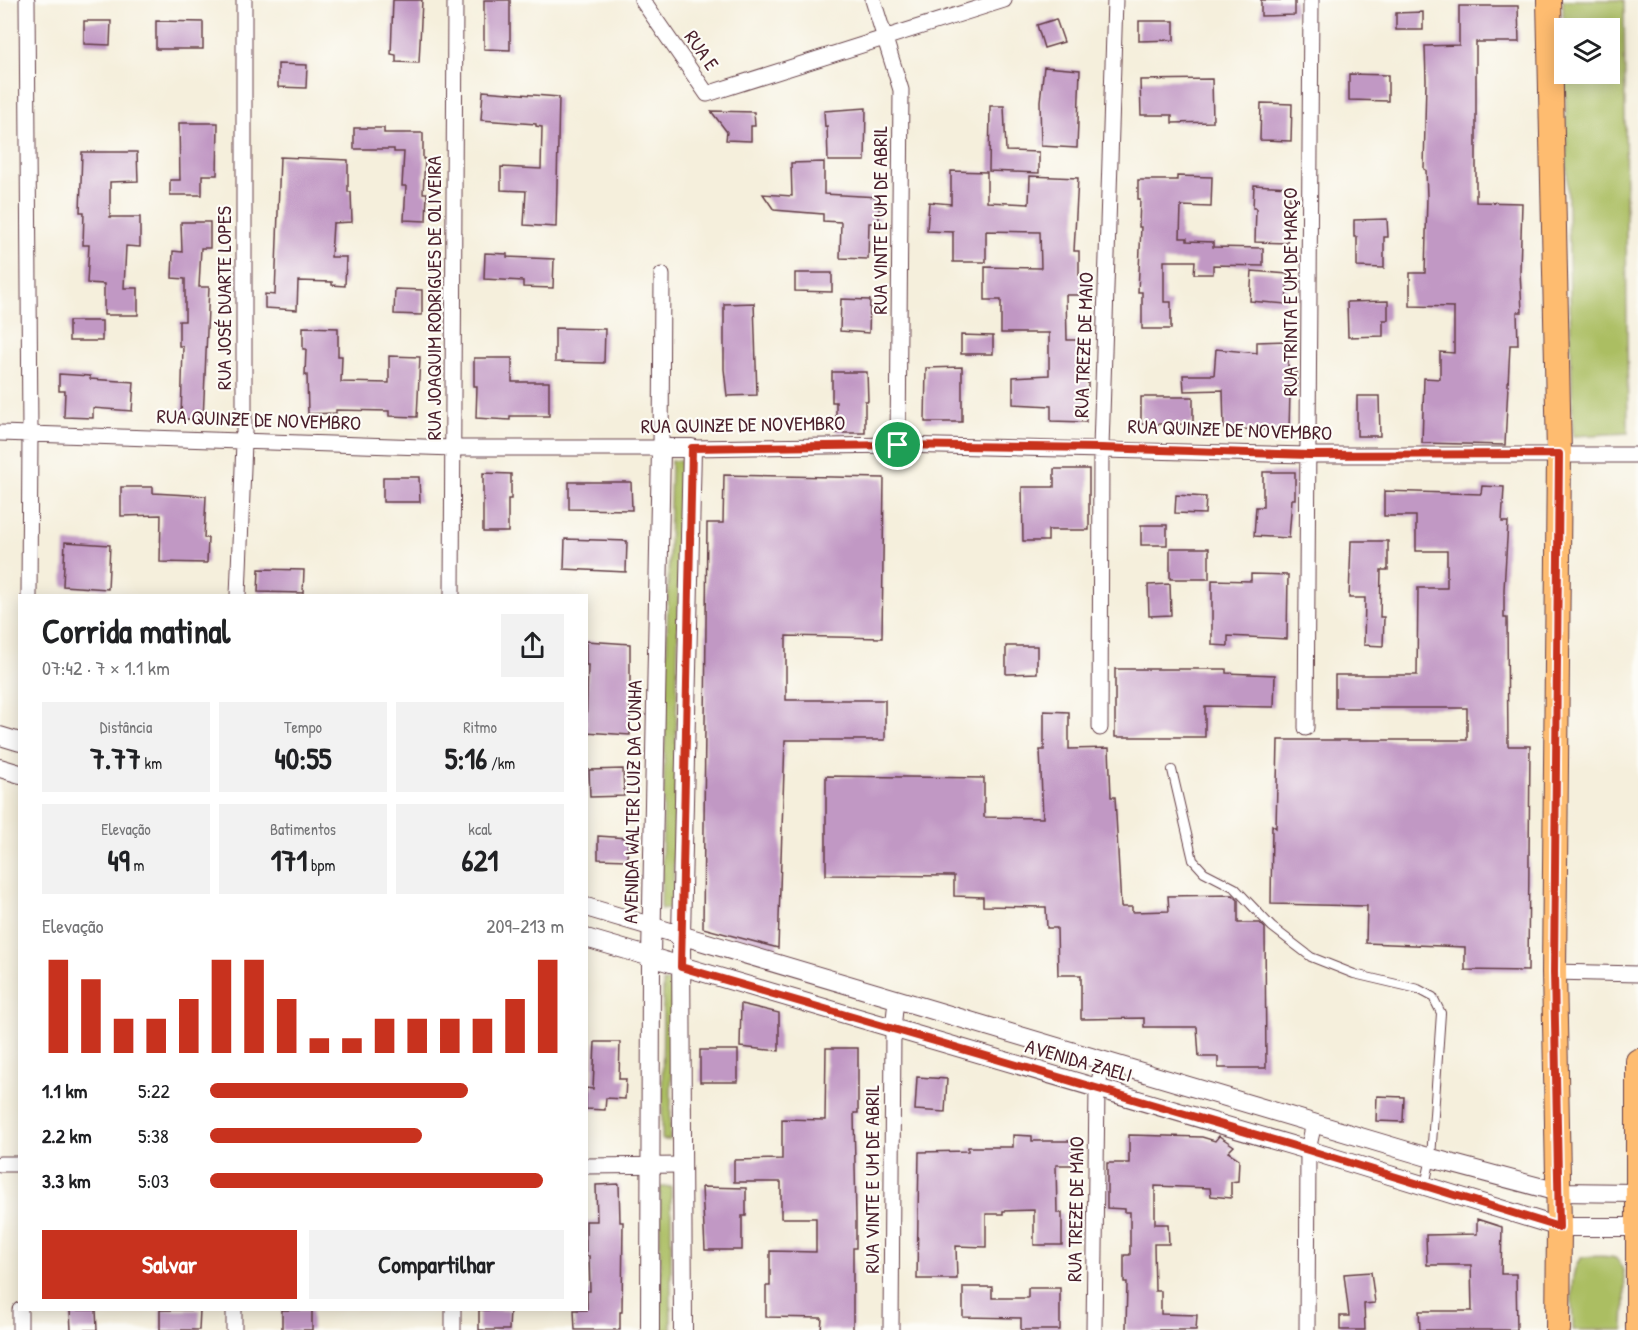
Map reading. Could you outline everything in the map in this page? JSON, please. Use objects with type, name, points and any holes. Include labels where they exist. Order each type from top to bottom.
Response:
[{"type":"main road","points":[[1549,0],[1559,454],[1554,972],[1559,1227],[1558,1330]]},
{"type":"main road","points":[[1638,1061],[1636,1193],[1638,1330]]},
{"type":"street","points":[[27,0],[29,594]]},
{"type":"street","name":"RUA JOSÉ DUARTE LOPES","points":[[238,594],[244,442],[244,0]]},
{"type":"street","name":"RUA JOAQUIM RODRIGUES DE OLIVEIRA","points":[[452,594],[455,0]]},
{"type":"street","name":"RUA E","points":[[642,0],[707,94],[886,37]]},
{"type":"street","name":"RUA VINTE E UM DE ABRIL","points":[[873,0],[901,90],[898,445]]},
{"type":"street","points":[[886,37],[1004,0]]},
{"type":"street","name":"RUA TREZE DE MAIO","points":[[1100,728],[1101,448],[1115,0]]},
{"type":"street","name":"RUA TRINTA E UM DE MARÇO","points":[[1306,728],[1311,0]]},
{"type":"street","name":"AVENIDA WALTER LUIZ DA CUNHA","points":[[650,1330],[651,957],[662,275]]},
{"type":"street","name":"RUA QUINZE DE NOVEMBRO","points":[[0,433],[454,448],[898,445],[1101,448],[1309,455],[1638,455]]},
{"type":"street","points":[[683,1330],[681,935],[692,448]]},
{"type":"street","points":[[0,736],[18,741]]},
{"type":"street","points":[[0,768],[18,773]]},
{"type":"street","name":"AVENIDA ZAELI","points":[[588,908],[1431,1158],[1558,1192],[1636,1193]]},
{"type":"street","name":"AVENIDA ZAELI","points":[[588,939],[1308,1150],[1559,1227],[1636,1227]]},
{"type":"street","points":[[1554,972],[1638,974]]},
{"type":"street","name":"RUA VINTE E UM DE ABRIL","points":[[891,1330],[892,1029],[896,1000]]},
{"type":"street","name":"RUA TREZE DE MAIO","points":[[1094,1330],[1097,1089],[1104,1061]]},
{"type":"street","points":[[1307,1330],[1308,1150],[1314,1123]]},
{"type":"street","points":[[0,1164],[18,1164]]},
{"type":"street","points":[[588,1166],[682,1165]]},
{"type":"street","points":[[20,1311],[20,1330]]},
{"type":"street","points":[[234,1311],[234,1330]]},
{"type":"street","points":[[453,1311],[453,1330]]},
{"type":"lane","points":[[1172,770],[1193,860],[1204,872],[1235,888],[1272,927],[1311,957],[1353,974],[1418,989],[1433,998],[1441,1013],[1431,1158],[1425,1185]]},
{"type":"green space","points":[[1563,0],[1624,0],[1628,433],[1573,436],[1565,84],[1620,84],[1620,18],[1563,18]]},
{"type":"green space","points":[[681,460],[673,910],[661,909],[671,461]]},
{"type":"green space","points":[[663,982],[674,982],[670,1140],[662,1140]]},
{"type":"green space","points":[[660,1187],[671,1187],[671,1330],[660,1330]]},
{"type":"green space","points":[[1583,1257],[1610,1257],[1617,1259],[1621,1264],[1625,1303],[1624,1330],[1573,1330],[1573,1279],[1578,1262]]},
{"type":"building","points":[[393,0],[422,0],[419,63],[396,62],[396,55],[391,54]]},
{"type":"building","points":[[484,0],[510,0],[510,50],[484,49]]},
{"type":"building","points":[[1261,0],[1295,0],[1295,15],[1261,16]]},
{"type":"building","points":[[1459,6],[1518,6],[1519,42],[1476,42],[1476,202],[1522,203],[1520,271],[1522,312],[1517,312],[1518,345],[1510,345],[1505,445],[1422,443],[1424,378],[1440,379],[1440,352],[1454,353],[1454,307],[1410,306],[1410,273],[1425,273],[1427,197],[1426,170],[1424,169],[1425,46],[1459,45]]},
{"type":"building","points":[[1423,12],[1423,30],[1396,30],[1396,13]]},
{"type":"building","points":[[1056,19],[1064,42],[1044,48],[1037,25]]},
{"type":"building","points":[[84,21],[111,21],[110,45],[84,44]]},
{"type":"building","points":[[156,21],[203,22],[203,49],[156,49]]},
{"type":"building","points":[[1139,21],[1174,21],[1174,40],[1139,41]]},
{"type":"building","points":[[278,64],[307,65],[306,88],[278,87]]},
{"type":"building","points":[[1044,67],[1080,70],[1077,148],[1041,146],[1040,101]]},
{"type":"building","points":[[1349,74],[1388,75],[1388,101],[1349,100]]},
{"type":"building","points":[[1212,79],[1213,122],[1172,123],[1172,115],[1141,115],[1140,80]]},
{"type":"building","points":[[483,91],[559,97],[556,227],[524,225],[526,191],[501,190],[501,167],[541,169],[542,127],[536,124],[481,120]]},
{"type":"building","points":[[1261,103],[1292,104],[1291,141],[1260,140]]},
{"type":"building","points":[[990,106],[1004,106],[1006,151],[1039,152],[1039,173],[989,171]]},
{"type":"building","points":[[866,108],[865,161],[828,161],[824,111]]},
{"type":"building","points":[[711,111],[754,112],[755,126],[751,126],[751,141],[726,140],[727,132]]},
{"type":"building","points":[[179,123],[218,123],[217,175],[202,175],[202,195],[170,195],[170,180],[180,180]]},
{"type":"building","points":[[354,128],[384,128],[384,133],[423,133],[423,159],[425,159],[423,193],[427,193],[426,221],[404,220],[406,186],[402,186],[404,152],[394,152],[394,149],[354,149]]},
{"type":"building","points":[[82,152],[137,152],[138,181],[110,182],[110,217],[140,217],[140,247],[126,246],[124,288],[138,288],[138,315],[104,315],[104,284],[87,283],[89,245],[83,245],[84,212],[80,212]]},
{"type":"building","points":[[280,157],[348,160],[348,192],[351,192],[352,222],[333,223],[331,257],[346,257],[345,286],[332,285],[332,282],[298,281],[297,310],[265,308],[265,294],[275,295]]},
{"type":"building","points":[[824,162],[824,194],[879,197],[879,223],[869,223],[868,259],[840,258],[841,222],[823,221],[823,214],[774,210],[763,194],[792,196],[791,163]]},
{"type":"building","points":[[951,171],[987,172],[987,202],[1029,204],[1030,176],[1078,178],[1074,251],[1079,251],[1082,295],[1066,295],[1067,340],[1078,340],[1078,369],[1088,369],[1088,391],[1085,391],[1086,422],[1051,421],[1051,406],[1013,404],[1013,377],[1049,375],[1049,333],[1001,333],[1001,300],[985,300],[985,267],[1041,268],[1040,232],[986,231],[986,262],[953,262],[953,232],[927,231],[929,202],[951,204]]},
{"type":"building","points":[[1177,176],[1212,177],[1211,207],[1181,206],[1180,238],[1187,238],[1187,241],[1213,242],[1213,247],[1263,248],[1263,266],[1213,265],[1213,274],[1194,274],[1195,261],[1164,261],[1164,302],[1171,302],[1171,329],[1142,329],[1142,292],[1138,292],[1141,227],[1139,227],[1138,180],[1177,180]]},
{"type":"building","points":[[1254,185],[1290,187],[1287,243],[1255,242]]},
{"type":"building","points":[[1387,219],[1388,237],[1384,237],[1384,268],[1357,267],[1357,237],[1354,237],[1354,220]]},
{"type":"building","points":[[181,222],[210,222],[210,248],[201,248],[199,287],[209,287],[203,419],[181,419],[183,346],[179,346],[179,321],[185,321],[185,279],[172,278],[173,251],[182,252]]},
{"type":"building","points":[[485,253],[507,254],[507,257],[554,259],[553,288],[523,287],[523,281],[484,279]]},
{"type":"building","points":[[1252,271],[1288,274],[1286,304],[1250,301]]},
{"type":"building","points":[[795,273],[832,273],[832,292],[795,291]]},
{"type":"building","points":[[395,289],[422,290],[422,315],[394,314]]},
{"type":"building","points":[[841,299],[870,300],[869,333],[840,331]]},
{"type":"building","points":[[1388,301],[1388,320],[1383,320],[1383,336],[1348,337],[1347,302]]},
{"type":"building","points":[[754,303],[757,395],[727,396],[724,369],[724,304]]},
{"type":"building","points":[[69,321],[102,321],[102,341],[69,341]]},
{"type":"building","points":[[303,327],[338,328],[338,356],[342,356],[341,382],[389,383],[389,356],[420,357],[417,417],[389,416],[389,411],[336,410],[336,413],[308,414]]},
{"type":"building","points":[[555,328],[605,329],[604,363],[555,362]]},
{"type":"building","points":[[961,335],[993,336],[993,354],[961,354]]},
{"type":"building","points":[[1288,341],[1288,372],[1297,372],[1297,391],[1290,391],[1289,430],[1224,429],[1223,390],[1184,391],[1183,375],[1214,375],[1216,349],[1257,353],[1257,342]]},
{"type":"building","points":[[474,358],[512,358],[512,382],[549,382],[549,416],[510,416],[510,420],[476,418],[477,386],[474,386]]},
{"type":"building","points":[[962,367],[962,422],[925,422],[926,368]]},
{"type":"building","points":[[832,372],[867,372],[868,401],[865,401],[865,433],[836,433],[836,402],[832,402]]},
{"type":"building","points":[[59,374],[134,382],[132,411],[93,408],[93,418],[64,417],[65,391],[59,391]]},
{"type":"building","points":[[1357,396],[1379,396],[1380,436],[1357,436]]},
{"type":"building","points":[[1141,397],[1193,397],[1193,424],[1141,424]]},
{"type":"building","points":[[1054,469],[1089,469],[1089,530],[1048,530],[1048,541],[1023,541],[1022,487],[1054,487]]},
{"type":"building","points":[[1263,472],[1295,472],[1295,499],[1292,499],[1289,538],[1254,536],[1256,507],[1263,507]]},
{"type":"building","points":[[483,473],[511,474],[508,532],[483,532]]},
{"type":"building","points":[[724,475],[884,478],[882,638],[786,636],[786,700],[885,700],[885,740],[785,740],[778,948],[703,928],[707,523],[723,523]]},
{"type":"building","points":[[383,477],[419,477],[420,502],[383,502]]},
{"type":"building","points":[[569,482],[631,482],[632,510],[569,509]]},
{"type":"building","points":[[1482,486],[1504,487],[1502,522],[1508,522],[1504,618],[1507,618],[1508,746],[1530,746],[1528,971],[1465,970],[1465,947],[1366,943],[1367,906],[1271,904],[1272,825],[1276,828],[1278,740],[1467,740],[1467,708],[1335,708],[1335,675],[1417,675],[1418,588],[1447,588],[1447,551],[1416,551],[1416,516],[1384,516],[1384,491],[1481,494]]},
{"type":"building","points":[[121,487],[153,487],[153,493],[206,496],[204,538],[208,538],[207,563],[160,562],[161,515],[121,516]]},
{"type":"building","points":[[1176,495],[1206,497],[1205,514],[1175,513]]},
{"type":"building","points":[[1141,525],[1167,525],[1167,545],[1141,545]]},
{"type":"building","points":[[565,539],[627,541],[626,572],[564,569]]},
{"type":"building","points":[[1351,541],[1388,541],[1388,570],[1381,570],[1380,617],[1384,617],[1383,646],[1364,645],[1365,598],[1349,598]]},
{"type":"building","points":[[65,542],[110,545],[108,589],[63,586]]},
{"type":"building","points":[[1170,548],[1209,548],[1209,579],[1170,579]]},
{"type":"building","points":[[259,569],[304,570],[303,593],[258,592]]},
{"type":"building","points":[[1251,574],[1288,575],[1287,639],[1228,636],[1228,646],[1212,645],[1212,580],[1251,581]]},
{"type":"building","points":[[1170,584],[1171,615],[1149,616],[1148,585]]},
{"type":"building","points":[[588,641],[630,644],[630,735],[588,732]]},
{"type":"building","points":[[1006,646],[1037,646],[1037,673],[1006,674]]},
{"type":"building","points":[[1115,669],[1226,669],[1226,673],[1275,675],[1274,707],[1205,706],[1205,737],[1115,737]]},
{"type":"building","points":[[1044,711],[1069,712],[1069,749],[1109,748],[1111,797],[1115,797],[1121,907],[1132,907],[1132,912],[1169,911],[1168,896],[1233,895],[1238,900],[1238,923],[1260,923],[1265,928],[1266,1068],[1218,1068],[1218,1057],[1199,1057],[1197,1027],[1144,1027],[1144,1018],[1081,1019],[1081,975],[1058,975],[1057,928],[1047,928],[1046,907],[983,906],[983,897],[954,896],[954,876],[826,875],[826,776],[984,778],[984,817],[1043,818],[1040,750],[1044,750]]},
{"type":"building","points":[[623,769],[624,796],[590,797],[589,770]]},
{"type":"building","points":[[598,836],[628,838],[627,860],[598,859]]},
{"type":"building","points":[[741,1004],[779,1013],[779,1051],[740,1047]]},
{"type":"building","points":[[595,1042],[620,1042],[619,1079],[626,1079],[625,1099],[606,1098],[605,1110],[588,1109],[588,1088],[593,1089]]},
{"type":"building","points":[[826,1048],[858,1048],[858,1113],[854,1113],[856,1248],[853,1248],[853,1330],[821,1330],[822,1318],[766,1317],[766,1286],[770,1286],[770,1251],[816,1252],[816,1218],[781,1218],[781,1182],[734,1182],[734,1160],[782,1159],[782,1119],[825,1120]]},
{"type":"building","points":[[700,1050],[738,1050],[738,1082],[700,1082]]},
{"type":"building","points":[[917,1077],[947,1079],[945,1112],[915,1110]]},
{"type":"building","points":[[1377,1096],[1404,1097],[1403,1122],[1376,1121]]},
{"type":"building","points":[[1013,1135],[1032,1136],[1032,1141],[1072,1141],[1072,1165],[1056,1165],[1057,1213],[1062,1213],[1062,1245],[1034,1245],[1034,1210],[986,1214],[986,1247],[956,1246],[957,1279],[917,1279],[919,1152],[968,1151],[968,1147],[1013,1147]]},
{"type":"building","points":[[1129,1135],[1202,1137],[1215,1141],[1219,1136],[1234,1146],[1228,1152],[1239,1159],[1238,1181],[1231,1182],[1231,1198],[1211,1196],[1210,1188],[1155,1186],[1155,1224],[1168,1224],[1169,1244],[1154,1244],[1155,1291],[1161,1291],[1161,1314],[1197,1315],[1196,1330],[1126,1330],[1127,1282],[1124,1282],[1124,1255],[1130,1255],[1130,1212],[1125,1212],[1125,1209],[1107,1208],[1107,1163],[1129,1163]]},
{"type":"building","points":[[619,1184],[620,1222],[623,1222],[620,1330],[575,1330],[574,1311],[588,1311],[588,1291],[590,1291],[588,1221],[597,1221],[596,1185]]},
{"type":"building","points":[[702,1187],[746,1188],[746,1216],[742,1216],[742,1250],[705,1250]]},
{"type":"building","points":[[1477,1219],[1502,1227],[1501,1274],[1516,1274],[1517,1330],[1420,1330],[1419,1311],[1472,1311],[1471,1265],[1427,1265],[1426,1235],[1477,1234]]},
{"type":"building","points":[[1371,1272],[1375,1303],[1364,1304],[1365,1330],[1340,1330],[1340,1316],[1349,1316],[1344,1274]]},
{"type":"building","points":[[963,1287],[992,1287],[992,1298],[1028,1298],[1028,1288],[1060,1288],[1060,1330],[1021,1330],[1021,1318],[963,1317]]},
{"type":"building","points":[[70,1311],[96,1311],[97,1330],[71,1330]]},
{"type":"building","points":[[160,1311],[200,1311],[199,1330],[160,1330]]},
{"type":"building","points":[[282,1311],[312,1311],[312,1330],[282,1330]]},
{"type":"building","points":[[479,1311],[510,1311],[509,1330],[479,1330]]},
{"type":"route","points":[[898,445],[1101,448],[1309,455],[1559,454],[1554,972],[1559,1227],[1308,1150],[681,967],[692,448],[898,445]]}]
